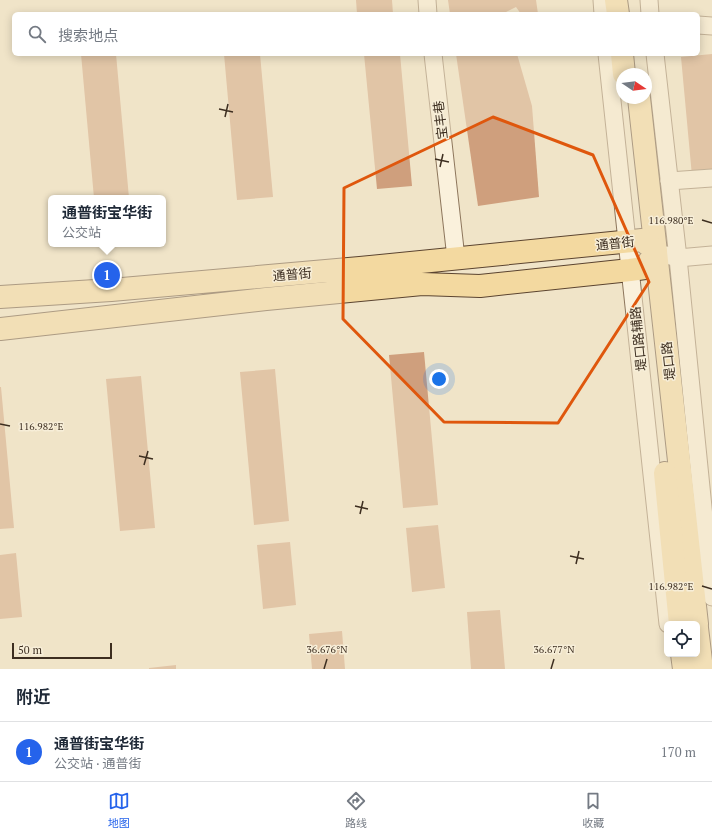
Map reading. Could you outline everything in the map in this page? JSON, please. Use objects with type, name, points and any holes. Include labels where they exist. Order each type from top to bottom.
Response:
[{"type":"main road","points":[[616,0],[618,12]]},
{"type":"main road","points":[[629,0],[630,12]]},
{"type":"main road","points":[[622,56],[623,68]]},
{"type":"main road","points":[[634,56],[635,68]]},
{"type":"main road","name":"堤口路","points":[[628,104],[640,254],[680,621]]},
{"type":"main road","name":"堤口路","points":[[639,104],[640,254],[696,621]]},
{"type":"main road","name":"通普街","points":[[0,297],[111,290],[456,258],[640,254]]},
{"type":"main road","name":"通普街","points":[[0,329],[258,300],[422,284],[480,286],[640,254]]},
{"type":"main road","points":[[700,653],[702,669]]},
{"type":"main road","points":[[682,657],[684,669]]},
{"type":"street","points":[[426,0],[428,12]]},
{"type":"street","points":[[602,0],[603,12]]},
{"type":"street","points":[[649,0],[650,12]]},
{"type":"street","points":[[700,26],[712,26]]},
{"type":"street","name":"宝丰巷","points":[[433,56],[456,258]]},
{"type":"street","name":"堤口路辅路","points":[[607,56],[640,254],[668,621]]},
{"type":"street","points":[[655,56],[678,258],[712,597]]},
{"type":"street","points":[[669,181],[712,178]]},
{"type":"street","points":[[640,254],[678,258],[712,255]]},
{"type":"street","points":[[671,657],[673,669]]},
{"type":"highlighted area","points":[[493,117],[593,155],[649,282],[558,423],[444,422],[343,319],[344,188]]},
{"type":"building","points":[[356,0],[392,0],[393,12],[357,12]]},
{"type":"building","points":[[448,0],[536,0],[538,12],[520,12],[516,7],[506,12],[450,12]]},
{"type":"building","points":[[712,54],[712,174],[692,176],[681,57]]},
{"type":"building","points":[[81,56],[116,56],[129,195],[94,195]]},
{"type":"building","points":[[224,56],[260,56],[273,197],[237,200]]},
{"type":"building","points":[[364,56],[400,56],[412,186],[377,189]]},
{"type":"building","points":[[456,56],[518,56],[532,106],[539,197],[478,206]]},
{"type":"building","points":[[424,352],[438,505],[403,508],[389,355]]},
{"type":"building","points":[[275,369],[289,521],[254,525],[240,372]]},
{"type":"building","points":[[141,376],[155,528],[120,531],[106,379]]},
{"type":"building","points":[[0,387],[14,528],[0,529]]},
{"type":"building","points":[[438,525],[445,588],[412,592],[406,528]]},
{"type":"building","points":[[290,542],[296,605],[263,609],[257,545]]},
{"type":"building","points":[[16,553],[22,617],[0,619],[0,555]]},
{"type":"building","points":[[500,610],[505,669],[471,669],[467,612]]},
{"type":"building","points":[[342,631],[345,669],[312,669],[309,634]]},
{"type":"building","points":[[176,665],[176,669],[149,669],[149,668]]},
{"type":"place","name":"通普街宝华街","points":[[107,275]]}]
